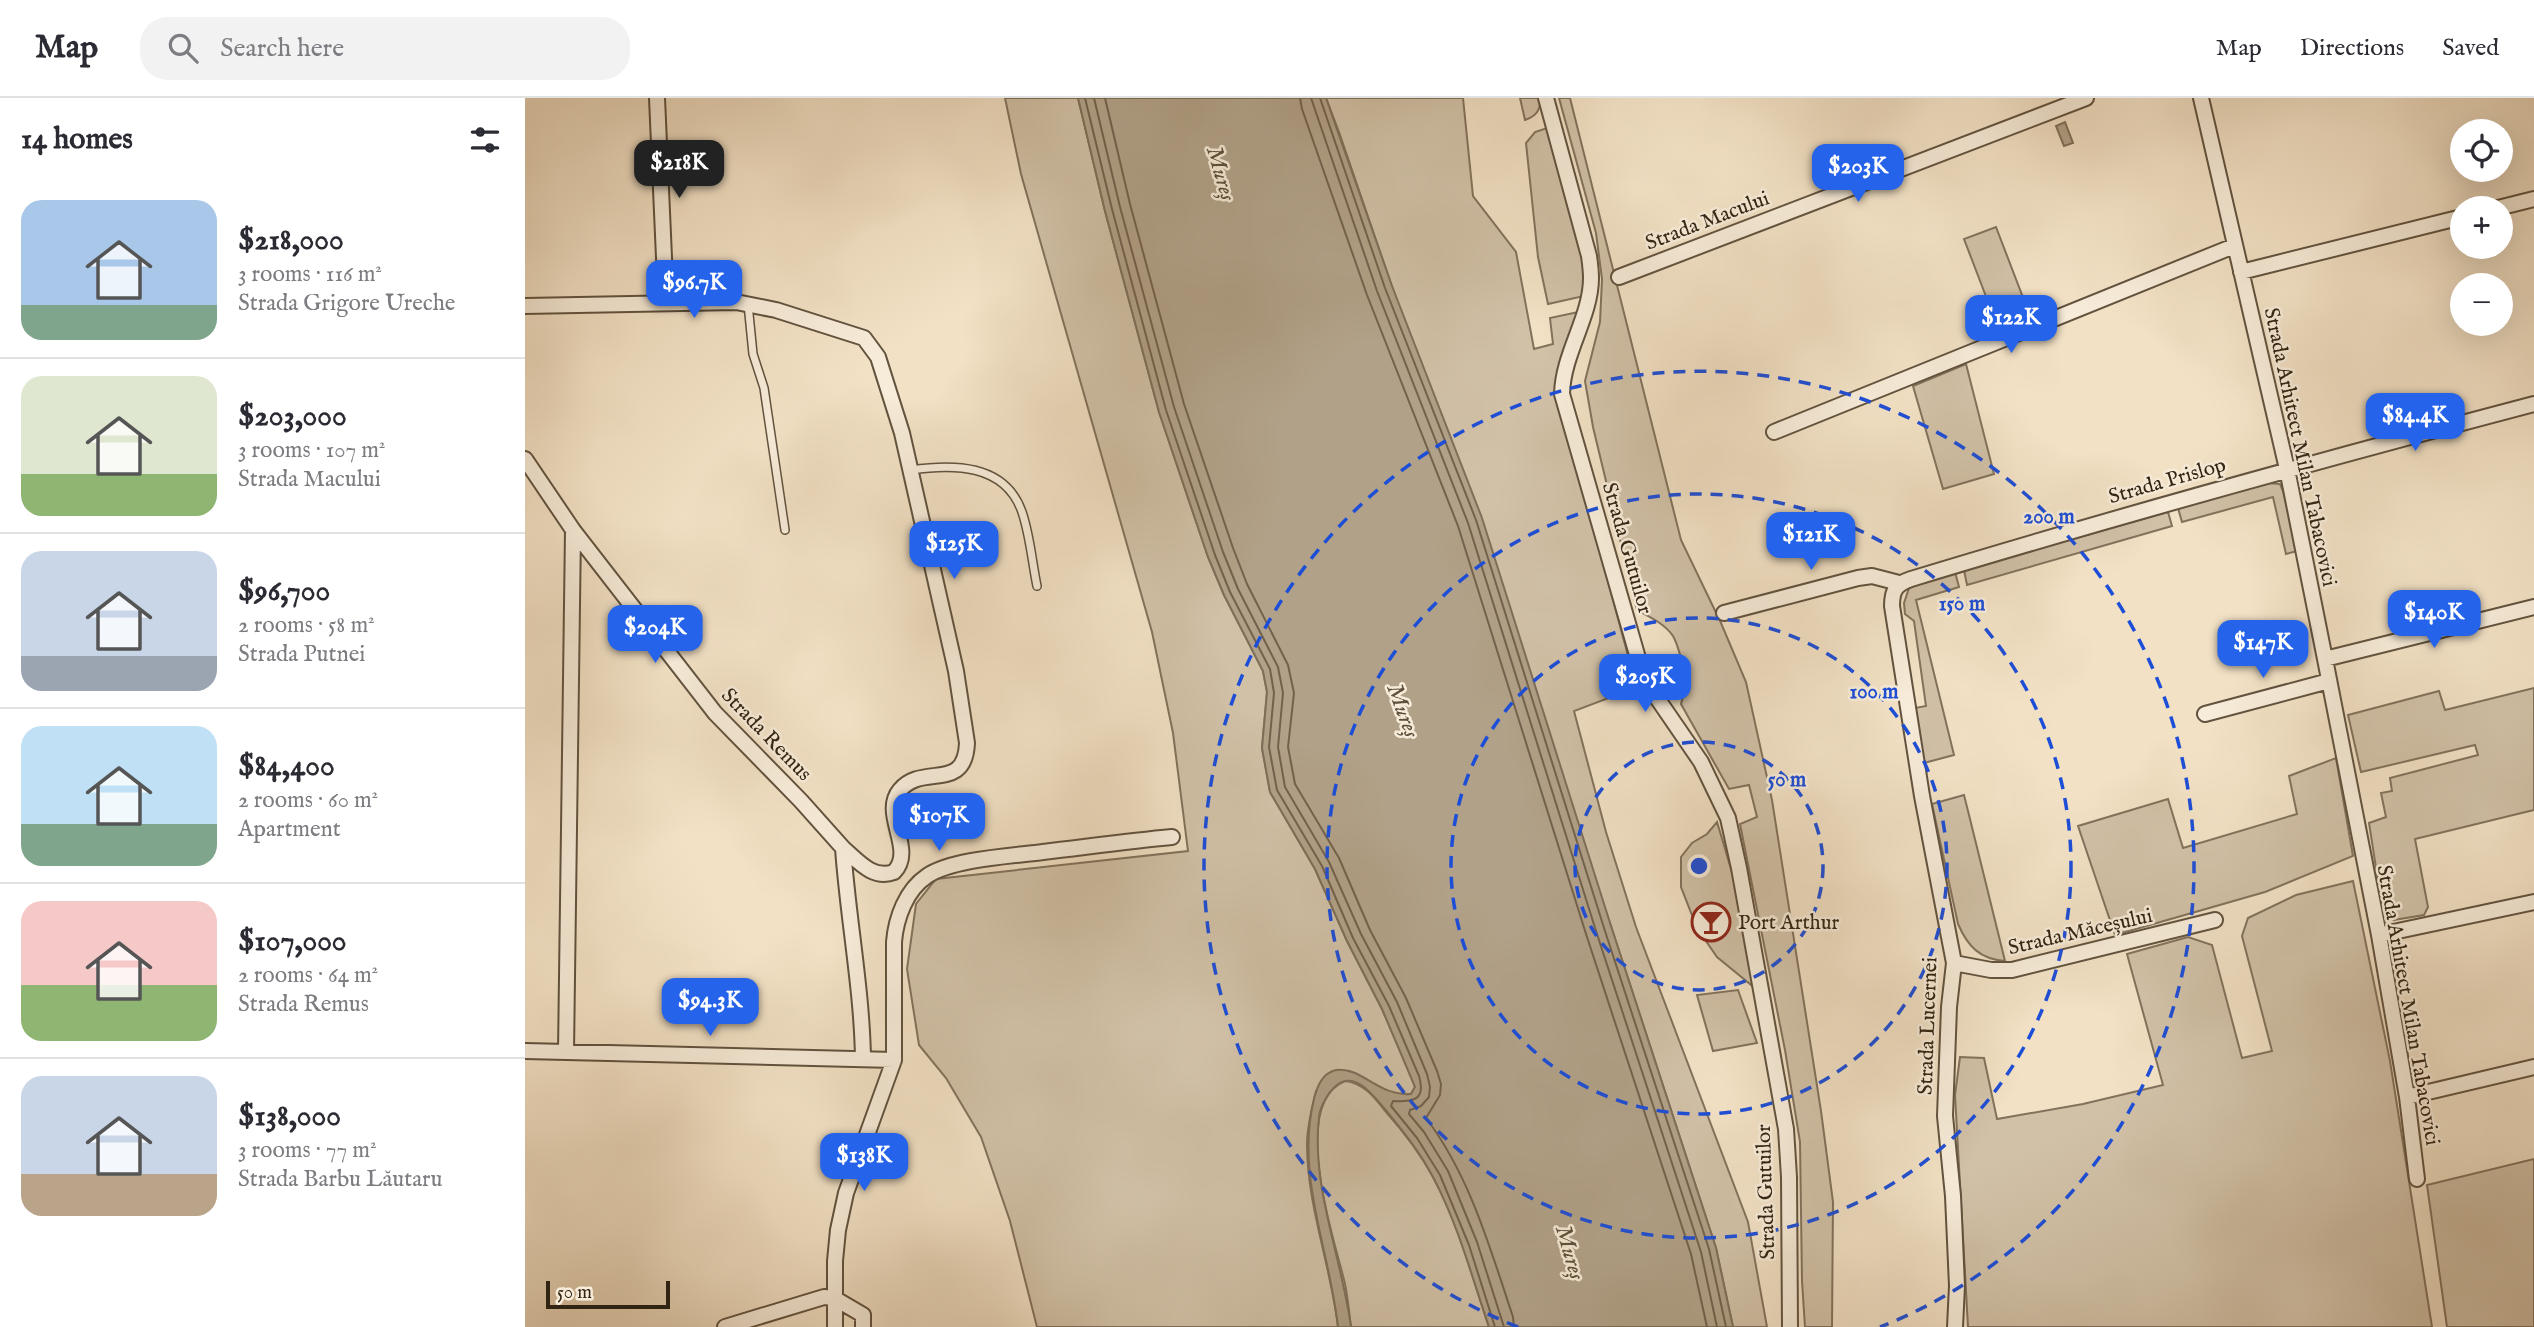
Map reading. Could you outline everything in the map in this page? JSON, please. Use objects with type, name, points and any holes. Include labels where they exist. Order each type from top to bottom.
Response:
[{"type":"street","points":[[657,98],[666,303]]},
{"type":"street","name":"Strada Gutuilor","points":[[1546,98],[1589,256],[1591,279],[1588,300],[1563,376],[1562,394],[1644,679],[1701,762],[1728,818],[1786,1129],[1790,1327]]},
{"type":"street","name":"Strada Macului","points":[[1619,276],[2085,98]]},
{"type":"street","name":"Strada Arhitect Milan Tabacovici","points":[[2201,98],[2287,469],[2325,659],[2379,935],[2407,1097],[2417,1180]]},
{"type":"street","points":[[2513,204],[2534,199]]},
{"type":"street","points":[[2241,272],[2450,220]]},
{"type":"street","points":[[1774,432],[2234,246]]},
{"type":"street","points":[[525,306],[736,302],[776,310],[864,338],[878,357],[911,471]]},
{"type":"street","name":"Strada Prislop","points":[[1724,613],[1858,578],[1872,576],[1899,583],[2091,524],[2534,404]]},
{"type":"street","name":"Strada Remus","points":[[525,459],[573,530],[715,713],[843,848],[880,875],[894,873],[902,859],[895,808],[900,790],[912,781],[948,775],[962,765],[967,754],[956,671],[911,471]]},
{"type":"street","points":[[566,1052],[573,530]]},
{"type":"street","name":"Strada Lucernei","points":[[1899,583],[1892,592],[1892,606],[1922,796],[1954,963],[1949,1007],[1945,1116],[1953,1196],[1957,1286],[1955,1327]]},
{"type":"street","points":[[2325,659],[2534,607]]},
{"type":"street","points":[[2206,714],[2329,681]]},
{"type":"street","points":[[835,1327],[838,1230],[846,1193],[894,1060],[896,924],[916,885],[928,875],[956,865],[1172,837]]},
{"type":"street","points":[[843,848],[847,905],[863,1028],[863,1059]]},
{"type":"street","points":[[2379,935],[2534,902]]},
{"type":"street","name":"Strada Măceșului","points":[[1954,963],[1991,971],[2012,970],[2215,920]]},
{"type":"street","points":[[525,1051],[894,1060]]},
{"type":"street","points":[[2407,1097],[2534,1067]]},
{"type":"street","points":[[725,1327],[810,1300],[834,1298],[863,1315],[863,1327]]},
{"type":"lane","points":[[748,304],[753,354],[764,388],[785,530]]},
{"type":"lane","points":[[911,471],[941,466],[964,466],[1000,482],[1022,511],[1037,586]]},
{"type":"shaded area","points":[[1005,98],[1078,98],[1159,412],[1208,557],[1224,595],[1263,671],[1267,692],[1262,748],[1270,792],[1315,869],[1347,941],[1382,1009],[1415,1087],[1411,1094],[1393,1094],[1349,1071],[1316,1091],[1308,1131],[1308,1167],[1338,1327],[1037,1327],[1010,1221],[981,1137],[946,1078],[919,1045],[907,969],[916,904],[936,879],[1188,851],[1173,733],[1152,632],[1021,174]]},
{"type":"shaded area","points":[[1326,98],[1463,98],[1473,196],[1516,252],[1534,349],[1553,344],[1550,318],[1578,312],[1559,367],[1559,399],[1634,678],[1622,693],[1574,711],[1606,832],[1636,927],[1748,1222],[1767,1327],[1733,1327],[1716,1248],[1611,926]]},
{"type":"shaded area","points":[[1520,98],[1541,98],[1537,112],[1525,120]]},
{"type":"shaded area","points":[[1559,98],[1570,98],[1681,540],[1746,682],[1772,800],[1821,1111],[1833,1202],[1832,1327],[1805,1327],[1800,1142],[1785,1050],[1740,824],[1757,817],[1749,785],[1729,789],[1681,704],[1689,672],[1673,636],[1662,624],[1637,610],[1593,427],[1585,381],[1600,322],[1602,279],[1596,233]]},
{"type":"shaded area","points":[[1550,127],[1575,210],[1585,275],[1584,296],[1548,304],[1538,257],[1526,143],[1535,132]]},
{"type":"shaded area","points":[[1996,227],[2027,308],[1995,320],[1964,239]]},
{"type":"shaded area","points":[[1966,364],[1994,474],[1943,489],[1913,386]]},
{"type":"shaded area","points":[[2268,483],[2280,484],[2283,491],[2297,551],[2286,554],[2273,497],[2182,522],[2178,508]]},
{"type":"shaded area","points":[[2168,512],[2172,526],[1967,585],[1964,570]]},
{"type":"shaded area","points":[[1955,572],[1959,587],[1916,600],[1954,755],[1924,763],[1915,708],[1926,706],[1914,621],[1905,614],[1904,603],[1909,588]]},
{"type":"shaded area","points":[[2534,688],[2534,810],[2415,839],[2428,907],[2424,915],[2394,920],[2389,918],[2381,900],[2369,823],[2386,817],[2381,793],[2392,791],[2390,778],[2478,755],[2475,745],[2361,772],[2348,715],[2439,691],[2445,710]]},
{"type":"shaded area","points":[[2336,758],[2353,856],[2265,892],[2115,935],[2078,826],[2168,799],[2183,848],[2297,814],[2289,776]]},
{"type":"shaded area","points":[[1964,795],[2005,961],[1989,958],[1976,950],[1958,924],[1932,804]]},
{"type":"shaded area","points":[[1717,822],[1737,889],[1756,989],[1717,957],[1697,928],[1681,887],[1681,857],[1692,843],[1707,834]]},
{"type":"shaded area","points":[[2353,881],[2390,1061],[2432,1327],[1968,1327],[1955,1095],[1960,1057],[1984,1058],[1997,1119],[2083,1104],[2163,1085],[2127,954],[2188,937],[2212,945],[2242,1058],[2272,1051],[2242,936],[2248,918],[2296,895]]},
{"type":"shaded area","points":[[1738,990],[1757,1043],[1713,1051],[1697,995]]},
{"type":"shaded area","points":[[1345,1081],[1358,1085],[1373,1097],[1428,1168],[1457,1231],[1489,1327],[1351,1327],[1345,1284],[1320,1175],[1317,1144],[1320,1116],[1328,1095]]},
{"type":"shaded area","points":[[2534,1159],[2534,1327],[2447,1327],[2427,1185]]},
{"type":"water","name":"Mureș","points":[[1078,98],[1326,98],[1392,286],[1482,518],[1716,1248],[1733,1327],[1489,1327],[1457,1232],[1428,1168],[1375,1097],[1363,1086],[1344,1081],[1337,1085],[1323,1104],[1319,1117],[1318,1144],[1323,1196],[1351,1327],[1338,1327],[1311,1185],[1309,1128],[1315,1094],[1324,1077],[1336,1070],[1354,1072],[1380,1087],[1400,1094],[1411,1094],[1415,1087],[1382,1009],[1347,941],[1315,869],[1270,792],[1262,748],[1267,692],[1263,671],[1224,595],[1208,557],[1159,412]]},
{"type":"water","points":[[2065,122],[2073,143],[2064,146],[2056,126]]},
{"type":"place","name":"Port Arthur","points":[[1711,922]]}]
